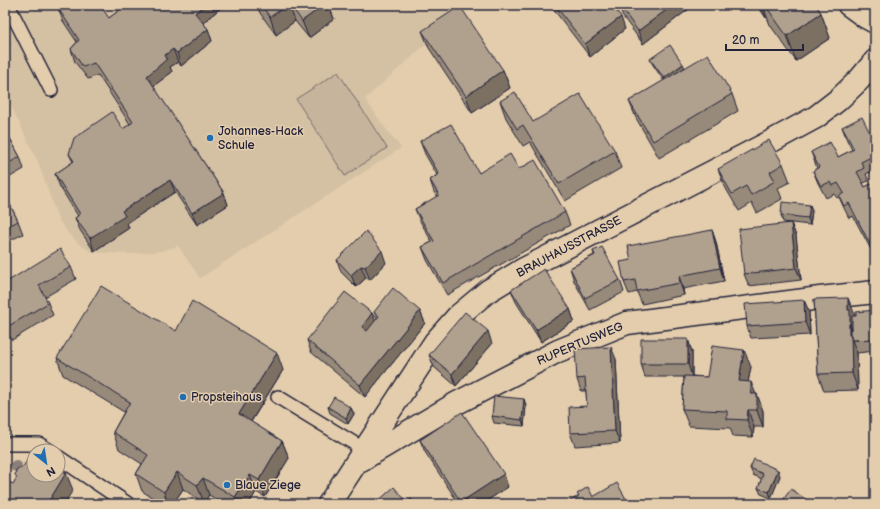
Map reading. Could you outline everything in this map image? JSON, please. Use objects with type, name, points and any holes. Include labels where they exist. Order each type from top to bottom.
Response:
[{"type":"street","points":[[849,5],[875,22]]},
{"type":"street","name":"BRAUHAUSSTRASSE","points":[[329,504],[435,342],[458,316],[488,291],[524,269],[816,117],[854,85],[875,61]]},
{"type":"street","name":"RUPERTUSWEG","points":[[361,456],[464,399],[558,351],[627,323],[875,292]]},
{"type":"lane","points":[[8,5],[51,90]]},
{"type":"lane","points":[[278,397],[361,456]]},
{"type":"lane","points":[[5,444],[26,444]]},
{"type":"lane","points":[[66,462],[128,504]]},
{"type":"shaded area","name":"Johannes-Hack Schule","points":[[5,5],[462,5],[465,9],[365,99],[401,148],[200,278],[178,246],[161,251],[128,254],[92,252],[80,245],[68,233],[58,219],[38,162],[5,93]]},
{"type":"shaded area","points":[[338,72],[387,148],[345,176],[296,99]]},
{"type":"building","points":[[63,5],[100,5],[109,18],[126,5],[205,5],[195,13],[208,29],[177,53],[173,49],[165,55],[167,59],[147,76],[224,193],[192,213],[170,180],[122,211],[125,216],[90,238],[75,218],[80,214],[55,174],[74,161],[69,154],[74,138],[112,112],[123,129],[133,122],[94,63],[83,67],[71,49],[79,40],[58,8]]},
{"type":"building","points":[[261,5],[287,5],[270,17]]},
{"type":"building","points":[[290,5],[324,5],[302,21]]},
{"type":"building","points":[[555,5],[612,5],[621,17],[585,44]]},
{"type":"building","points":[[619,5],[673,5],[638,31]]},
{"type":"building","points":[[765,5],[816,5],[821,13],[787,36]]},
{"type":"building","points":[[460,6],[503,70],[466,96],[422,31]]},
{"type":"building","points":[[670,45],[683,64],[664,78],[650,59]]},
{"type":"building","points":[[708,54],[732,94],[653,141],[629,101]]},
{"type":"building","points":[[515,92],[533,122],[580,94],[615,151],[559,184],[523,125],[517,129],[500,101]]},
{"type":"building","points":[[862,117],[870,133],[875,130],[875,155],[861,162],[864,168],[857,172],[865,187],[875,182],[874,252],[849,203],[844,206],[839,196],[844,193],[838,183],[832,186],[830,182],[821,186],[813,171],[819,167],[811,152],[830,142],[838,157],[854,149],[842,127]]},
{"type":"building","points":[[451,124],[479,173],[510,154],[519,169],[535,160],[565,212],[443,283],[422,247],[434,241],[415,209],[439,195],[430,180],[439,174],[420,141]]},
{"type":"building","points":[[5,129],[20,157],[5,165]]},
{"type":"building","points":[[769,140],[783,164],[770,172],[775,181],[751,195],[746,186],[732,194],[718,169]]},
{"type":"building","points":[[5,194],[18,221],[5,228]]},
{"type":"building","points":[[782,202],[810,205],[808,218],[781,215]]},
{"type":"building","points":[[791,223],[796,268],[744,274],[739,229]]},
{"type":"building","points":[[712,230],[720,268],[679,276],[680,283],[637,291],[635,280],[624,282],[620,262],[631,260],[628,246]]},
{"type":"building","points":[[366,231],[382,251],[365,267],[361,266],[351,275],[337,260]]},
{"type":"building","points":[[602,247],[620,280],[585,298],[570,268],[595,255],[593,251]]},
{"type":"building","points":[[60,249],[71,267],[39,285],[48,303],[7,327],[5,324],[5,283]]},
{"type":"building","points":[[544,269],[570,309],[536,330],[511,290]]},
{"type":"building","name":"Propsteihaus","points":[[101,286],[176,331],[192,301],[277,353],[239,414],[282,441],[259,480],[250,475],[235,497],[203,478],[197,485],[177,472],[164,492],[136,474],[148,455],[113,432],[130,402],[57,358]]},
{"type":"building","points":[[393,288],[420,311],[360,385],[307,340],[345,292],[372,313],[362,327],[367,331],[379,316],[374,312]]},
{"type":"building","points":[[848,298],[848,310],[850,310],[849,335],[851,335],[852,373],[818,374],[814,299]]},
{"type":"building","points":[[804,300],[805,322],[747,326],[745,304]]},
{"type":"building","points":[[875,310],[875,339],[852,340],[850,329],[852,329],[852,316],[856,316],[856,312]]},
{"type":"building","points":[[465,312],[488,331],[452,374],[429,355]]},
{"type":"building","points":[[641,339],[688,339],[688,364],[641,364]]},
{"type":"building","points":[[712,346],[744,350],[739,381],[751,382],[751,394],[757,394],[757,410],[748,410],[747,420],[727,419],[727,411],[682,409],[684,376],[707,377]]},
{"type":"building","points":[[611,347],[615,431],[570,433],[569,407],[587,406],[585,378],[577,379],[575,349]]},
{"type":"building","points":[[494,396],[524,399],[522,420],[492,416]]},
{"type":"building","points":[[334,397],[351,408],[346,418],[328,407]]},
{"type":"building","points":[[462,412],[504,474],[461,502],[420,440]]},
{"type":"building","points":[[754,459],[778,470],[769,492],[758,488],[763,474],[750,468]]},
{"type":"building","points":[[26,462],[26,483],[60,483],[47,504],[5,504],[5,480],[13,484],[17,477],[15,475],[16,470],[22,468]]},
{"type":"building","points":[[617,483],[629,504],[564,504],[579,496],[577,494],[588,487],[593,497]]},
{"type":"building","points":[[394,487],[407,502],[411,499],[416,504],[375,504]]},
{"type":"building","points":[[791,489],[813,504],[780,504]]},
{"type":"place","name":"Johannes-Hack Schule","points":[[210,138]]},
{"type":"place","name":"Propsteihaus","points":[[183,397]]},
{"type":"place","name":"Blaue Ziege","points":[[227,485]]}]
